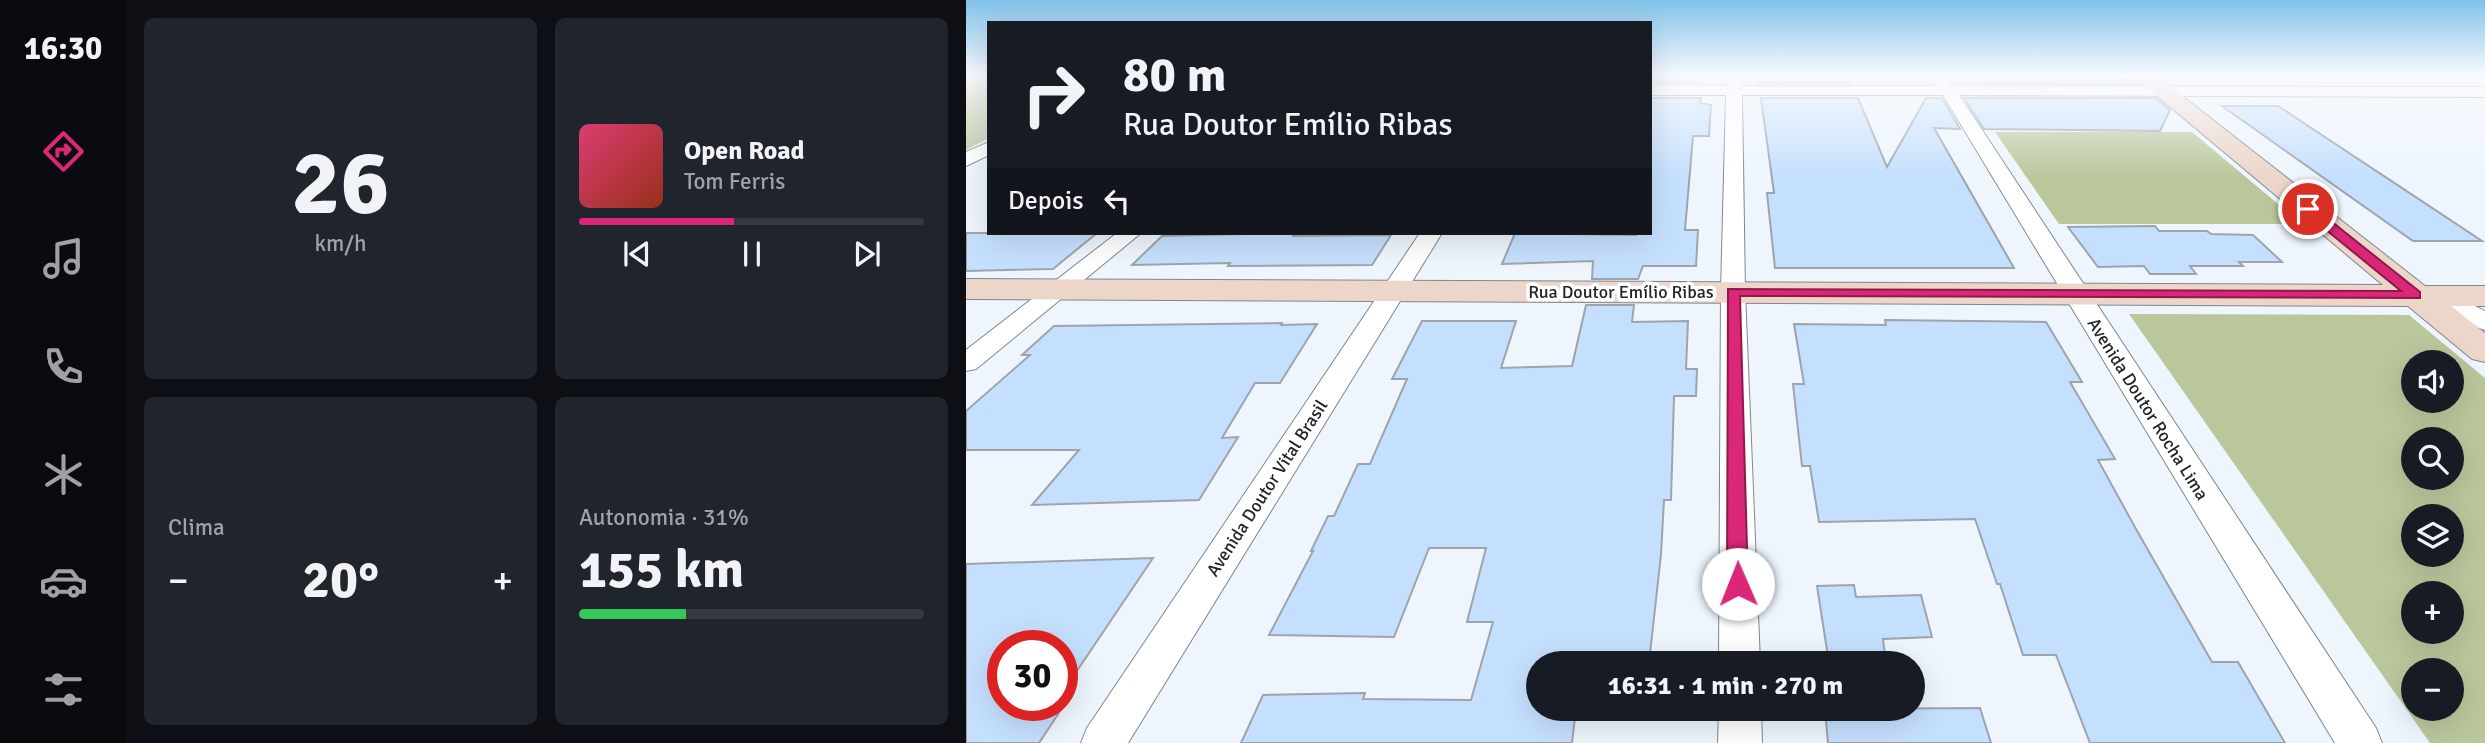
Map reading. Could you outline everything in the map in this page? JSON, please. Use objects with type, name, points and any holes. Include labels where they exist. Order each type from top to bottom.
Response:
[{"type":"street","points":[[1734,109],[1732,292],[1739,651]]},
{"type":"street","name":"Avenida Doutor Rocha Lima","points":[[1959,109],[2360,743]]},
{"type":"street","points":[[2184,109],[2427,295],[2485,351]]},
{"type":"street","points":[[966,160],[987,148]]},
{"type":"street","points":[[966,363],[1128,235]]},
{"type":"street","name":"Avenida Doutor Vital Brasil","points":[[1103,743],[1430,235]]},
{"type":"street","name":"Rua Doutor Emílio Ribas","points":[[966,289],[2074,292],[2485,296]]},
{"type":"street","points":[[2427,295],[2485,323]]},
{"type":"street","points":[[1740,721],[1740,743]]},
{"type":"green space","points":[[966,109],[987,109],[987,139],[966,150]]},
{"type":"green space","points":[[1995,132],[2192,132],[2302,224],[2059,224]]},
{"type":"green space","points":[[2129,314],[2409,315],[2451,350],[2401,350],[2401,413],[2464,413],[2464,361],[2485,378],[2485,743],[2430,743],[2415,721],[2464,721],[2464,658],[2401,658],[2401,702]]},
{"type":"building","points":[[1652,109],[1711,109],[1709,136],[1693,136],[1685,230],[1698,230],[1696,266],[1643,266],[1638,279],[1592,279],[1593,261],[1502,264],[1514,235],[1652,235]]},
{"type":"building","points":[[1762,109],[1862,109],[1887,167],[1920,109],[1948,109],[1960,129],[1934,128],[2014,268],[1775,268],[1767,193],[1774,193]]},
{"type":"building","points":[[1971,109],[2170,110],[2160,131],[1984,129]]},
{"type":"building","points":[[2226,109],[2282,109],[2482,241],[2413,241]]},
{"type":"building","points":[[2155,226],[2159,231],[2253,235],[2282,262],[2239,262],[2243,266],[2190,266],[2196,274],[2150,274],[2144,266],[2098,267],[2068,227]]},
{"type":"building","points":[[966,233],[1095,235],[1053,269],[966,271]]},
{"type":"building","points":[[1391,235],[1372,265],[1132,265],[1162,236]]},
{"type":"building","points":[[1586,305],[1634,305],[1632,322],[1688,321],[1686,369],[1697,369],[1696,396],[1674,396],[1671,500],[1664,500],[1650,651],[1526,651],[1526,721],[1575,721],[1572,743],[1241,743],[1263,695],[1365,693],[1363,699],[1471,700],[1493,622],[1467,622],[1486,548],[1429,548],[1394,637],[1269,635],[1313,551],[1328,516],[1334,516],[1358,464],[1370,464],[1407,379],[1392,379],[1422,321],[1516,321],[1501,368],[1572,366]]},
{"type":"building","points":[[1885,320],[2046,322],[2082,382],[2070,382],[2115,459],[2098,460],[2136,529],[2212,662],[2238,662],[2285,743],[2090,743],[2056,655],[2023,655],[1975,519],[1819,522],[1810,466],[1802,466],[1793,384],[1804,384],[1794,324],[1886,325]]},
{"type":"building","points":[[1282,323],[1281,325],[1317,324],[1280,383],[1255,383],[1222,438],[1238,437],[1199,500],[1032,505],[1079,450],[966,450],[966,411],[1030,355],[1022,355],[1054,326]]},
{"type":"building","points":[[1153,558],[1078,669],[1078,630],[987,630],[987,721],[1053,721],[1039,743],[966,743],[966,564]]},
{"type":"building","points":[[1854,585],[1856,597],[1921,595],[1932,637],[1883,639],[1884,651],[1827,651],[1817,586]]},
{"type":"building","points":[[1925,708],[1980,708],[1991,743],[1828,743],[1826,721],[1925,721]]},
{"type":"route","points":[[1738,584],[1732,292],[2415,295],[2308,209]]}]
